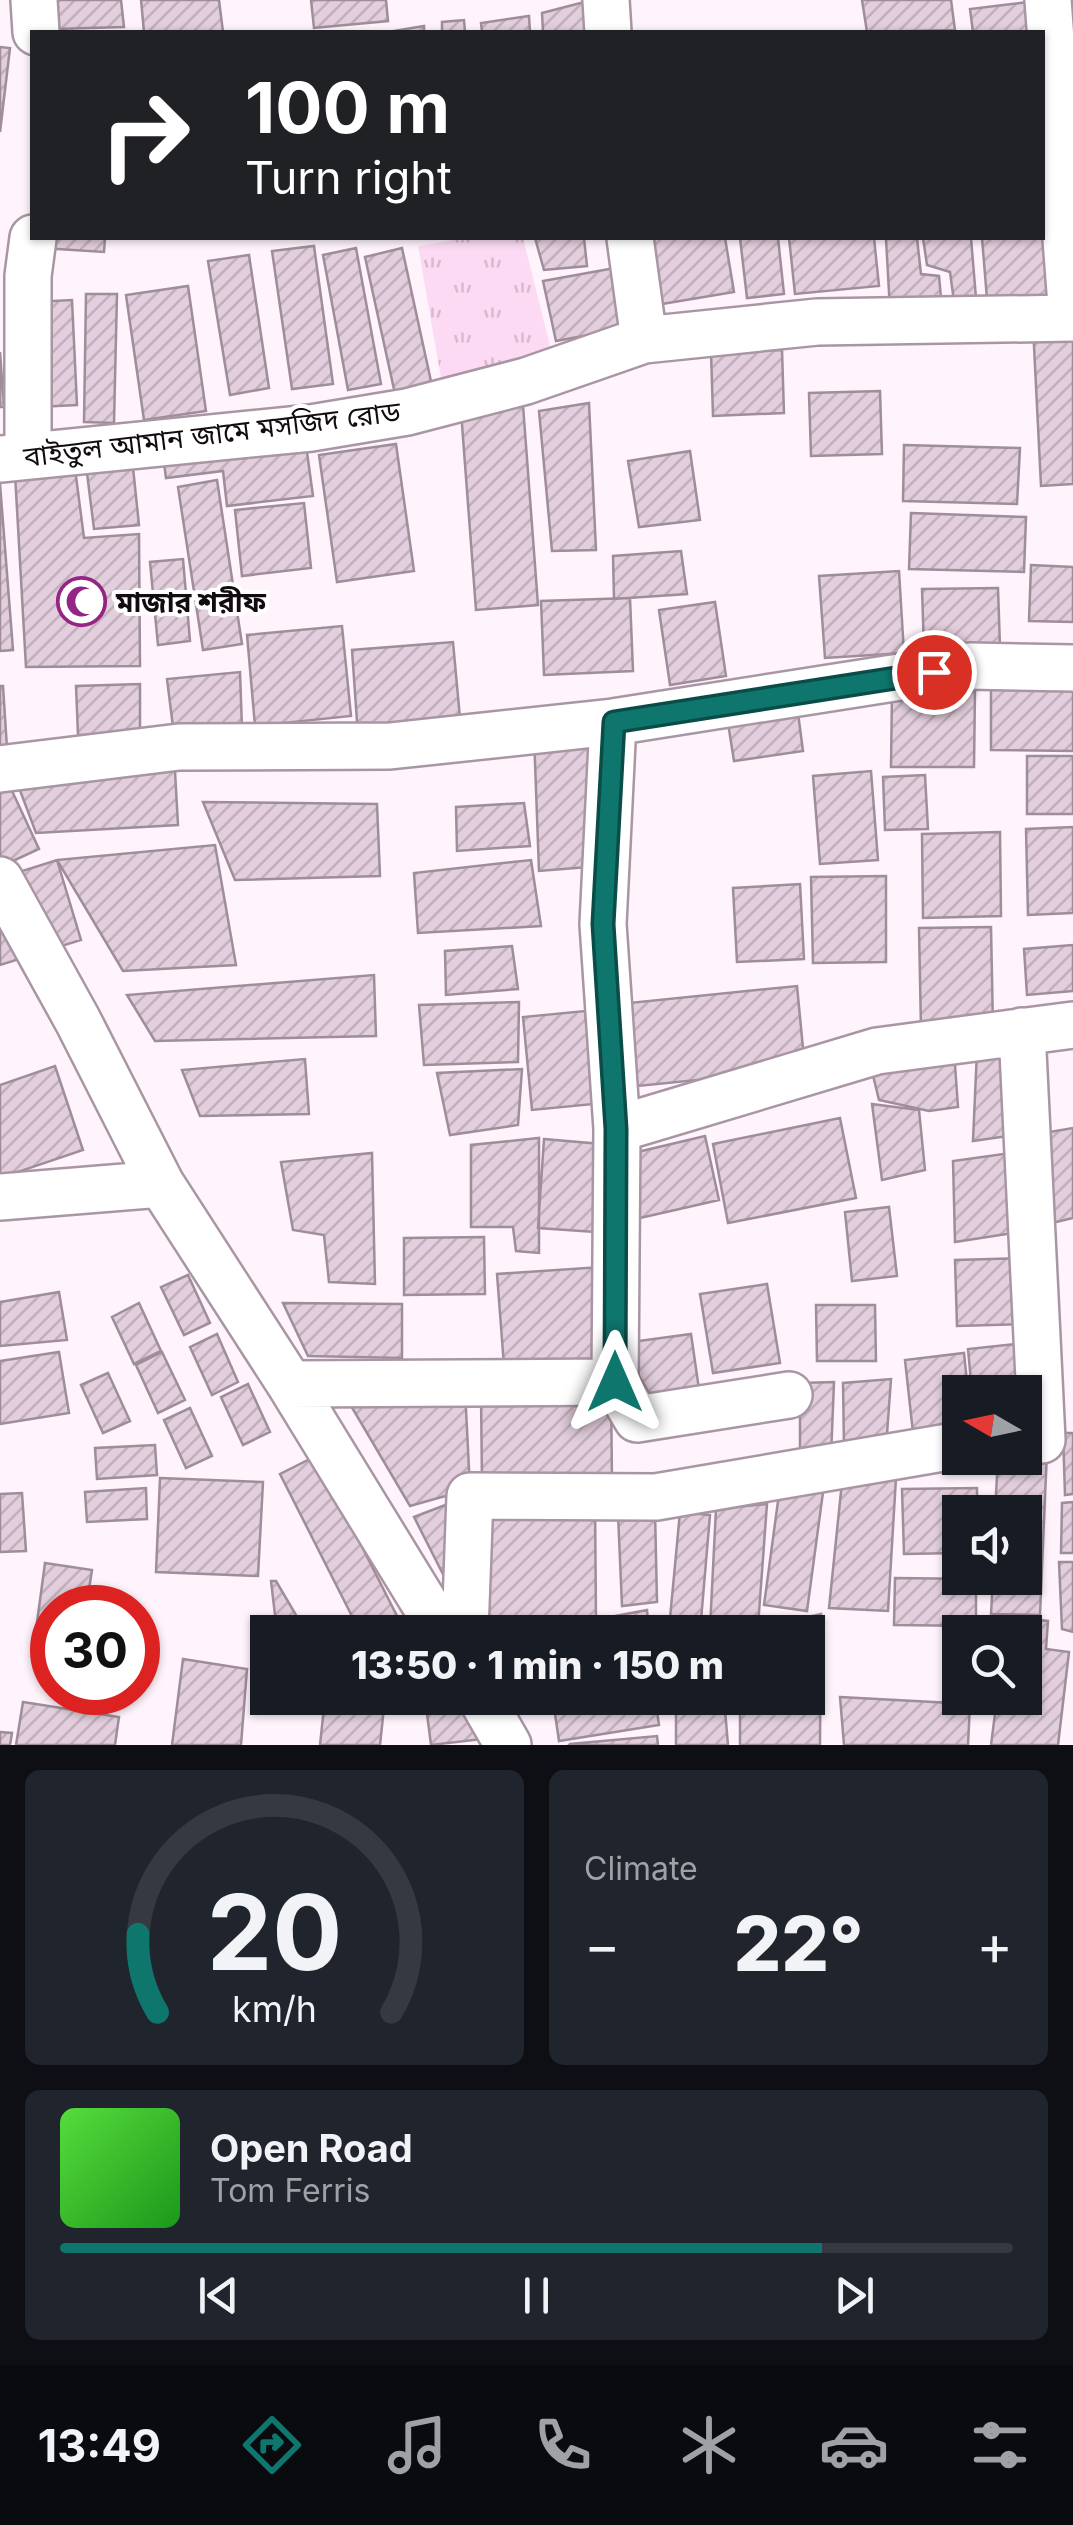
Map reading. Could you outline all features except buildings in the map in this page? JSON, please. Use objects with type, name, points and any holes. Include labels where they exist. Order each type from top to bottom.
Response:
[{"type":"street","points":[[34,0],[36,30]]},
{"type":"street","points":[[606,0],[608,30]]},
{"type":"street","points":[[1048,0],[1072,318]]},
{"type":"street","points":[[14,458],[33,240]]},
{"type":"street","points":[[630,240],[644,340]]},
{"type":"street","name":"বাইতুল আমান জামে মসজিদ রোড","points":[[14,458],[312,428],[408,412],[526,381],[644,340],[817,322],[1072,318]]},
{"type":"street","points":[[0,769],[179,747],[390,746],[614,722],[970,666],[1073,668]]},
{"type":"street","points":[[614,722],[603,924],[616,1129],[615,1382],[637,1419],[789,1394]]},
{"type":"street","points":[[0,880],[161,1184],[432,1615]]},
{"type":"street","points":[[616,1129],[877,1051],[1073,1025]]},
{"type":"street","points":[[1022,1031],[1039,1375]]},
{"type":"street","points":[[0,1198],[161,1184]]},
{"type":"street","points":[[290,1384],[615,1382]]},
{"type":"street","points":[[466,1615],[470,1496],[656,1497],[942,1448]]},
{"type":"street","points":[[490,1715],[508,1745]]},
{"type":"green space","points":[[453,240],[524,240],[554,362],[443,389],[418,246]]},
{"type":"place","name":"মাজার শরীফ","points":[[81,602]]},
{"type":"route","points":[[615,1382],[616,1129],[603,924],[614,722],[934,672]]}]
